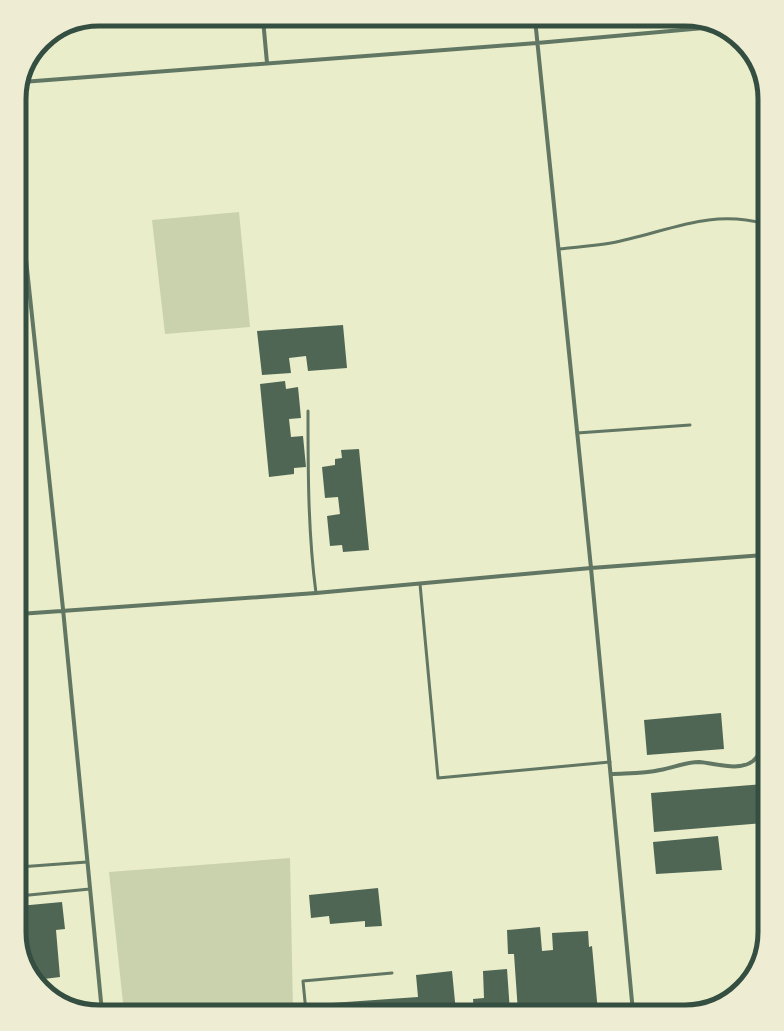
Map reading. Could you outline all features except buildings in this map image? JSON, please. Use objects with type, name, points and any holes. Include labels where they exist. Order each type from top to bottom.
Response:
[{"type":"street","points":[[264,26],[267,63]]},
{"type":"street","points":[[536,26],[578,433],[632,1005]]},
{"type":"street","points":[[28,82],[538,43],[702,28]]},
{"type":"street","points":[[26,258],[63,609],[101,1005]]},
{"type":"street","points":[[26,613],[63,609],[316,593],[591,568],[758,556]]},
{"type":"street","points":[[611,774],[653,771],[697,762],[734,766],[745,765],[753,760],[758,754]]},
{"type":"lane","points":[[559,250],[611,243],[713,218],[731,218],[758,223]]},
{"type":"lane","points":[[308,411],[310,551],[316,593]]},
{"type":"lane","points":[[578,433],[690,425]]},
{"type":"lane","points":[[420,584],[438,778],[610,762]]},
{"type":"lane","points":[[26,866],[87,862]]},
{"type":"lane","points":[[26,895],[90,889]]},
{"type":"lane","points":[[305,1005],[303,981],[392,973]]},
{"type":"green space","points":[[239,212],[250,327],[165,334],[152,220]]},
{"type":"green space","points":[[290,858],[293,1005],[123,1005],[109,872]]}]
